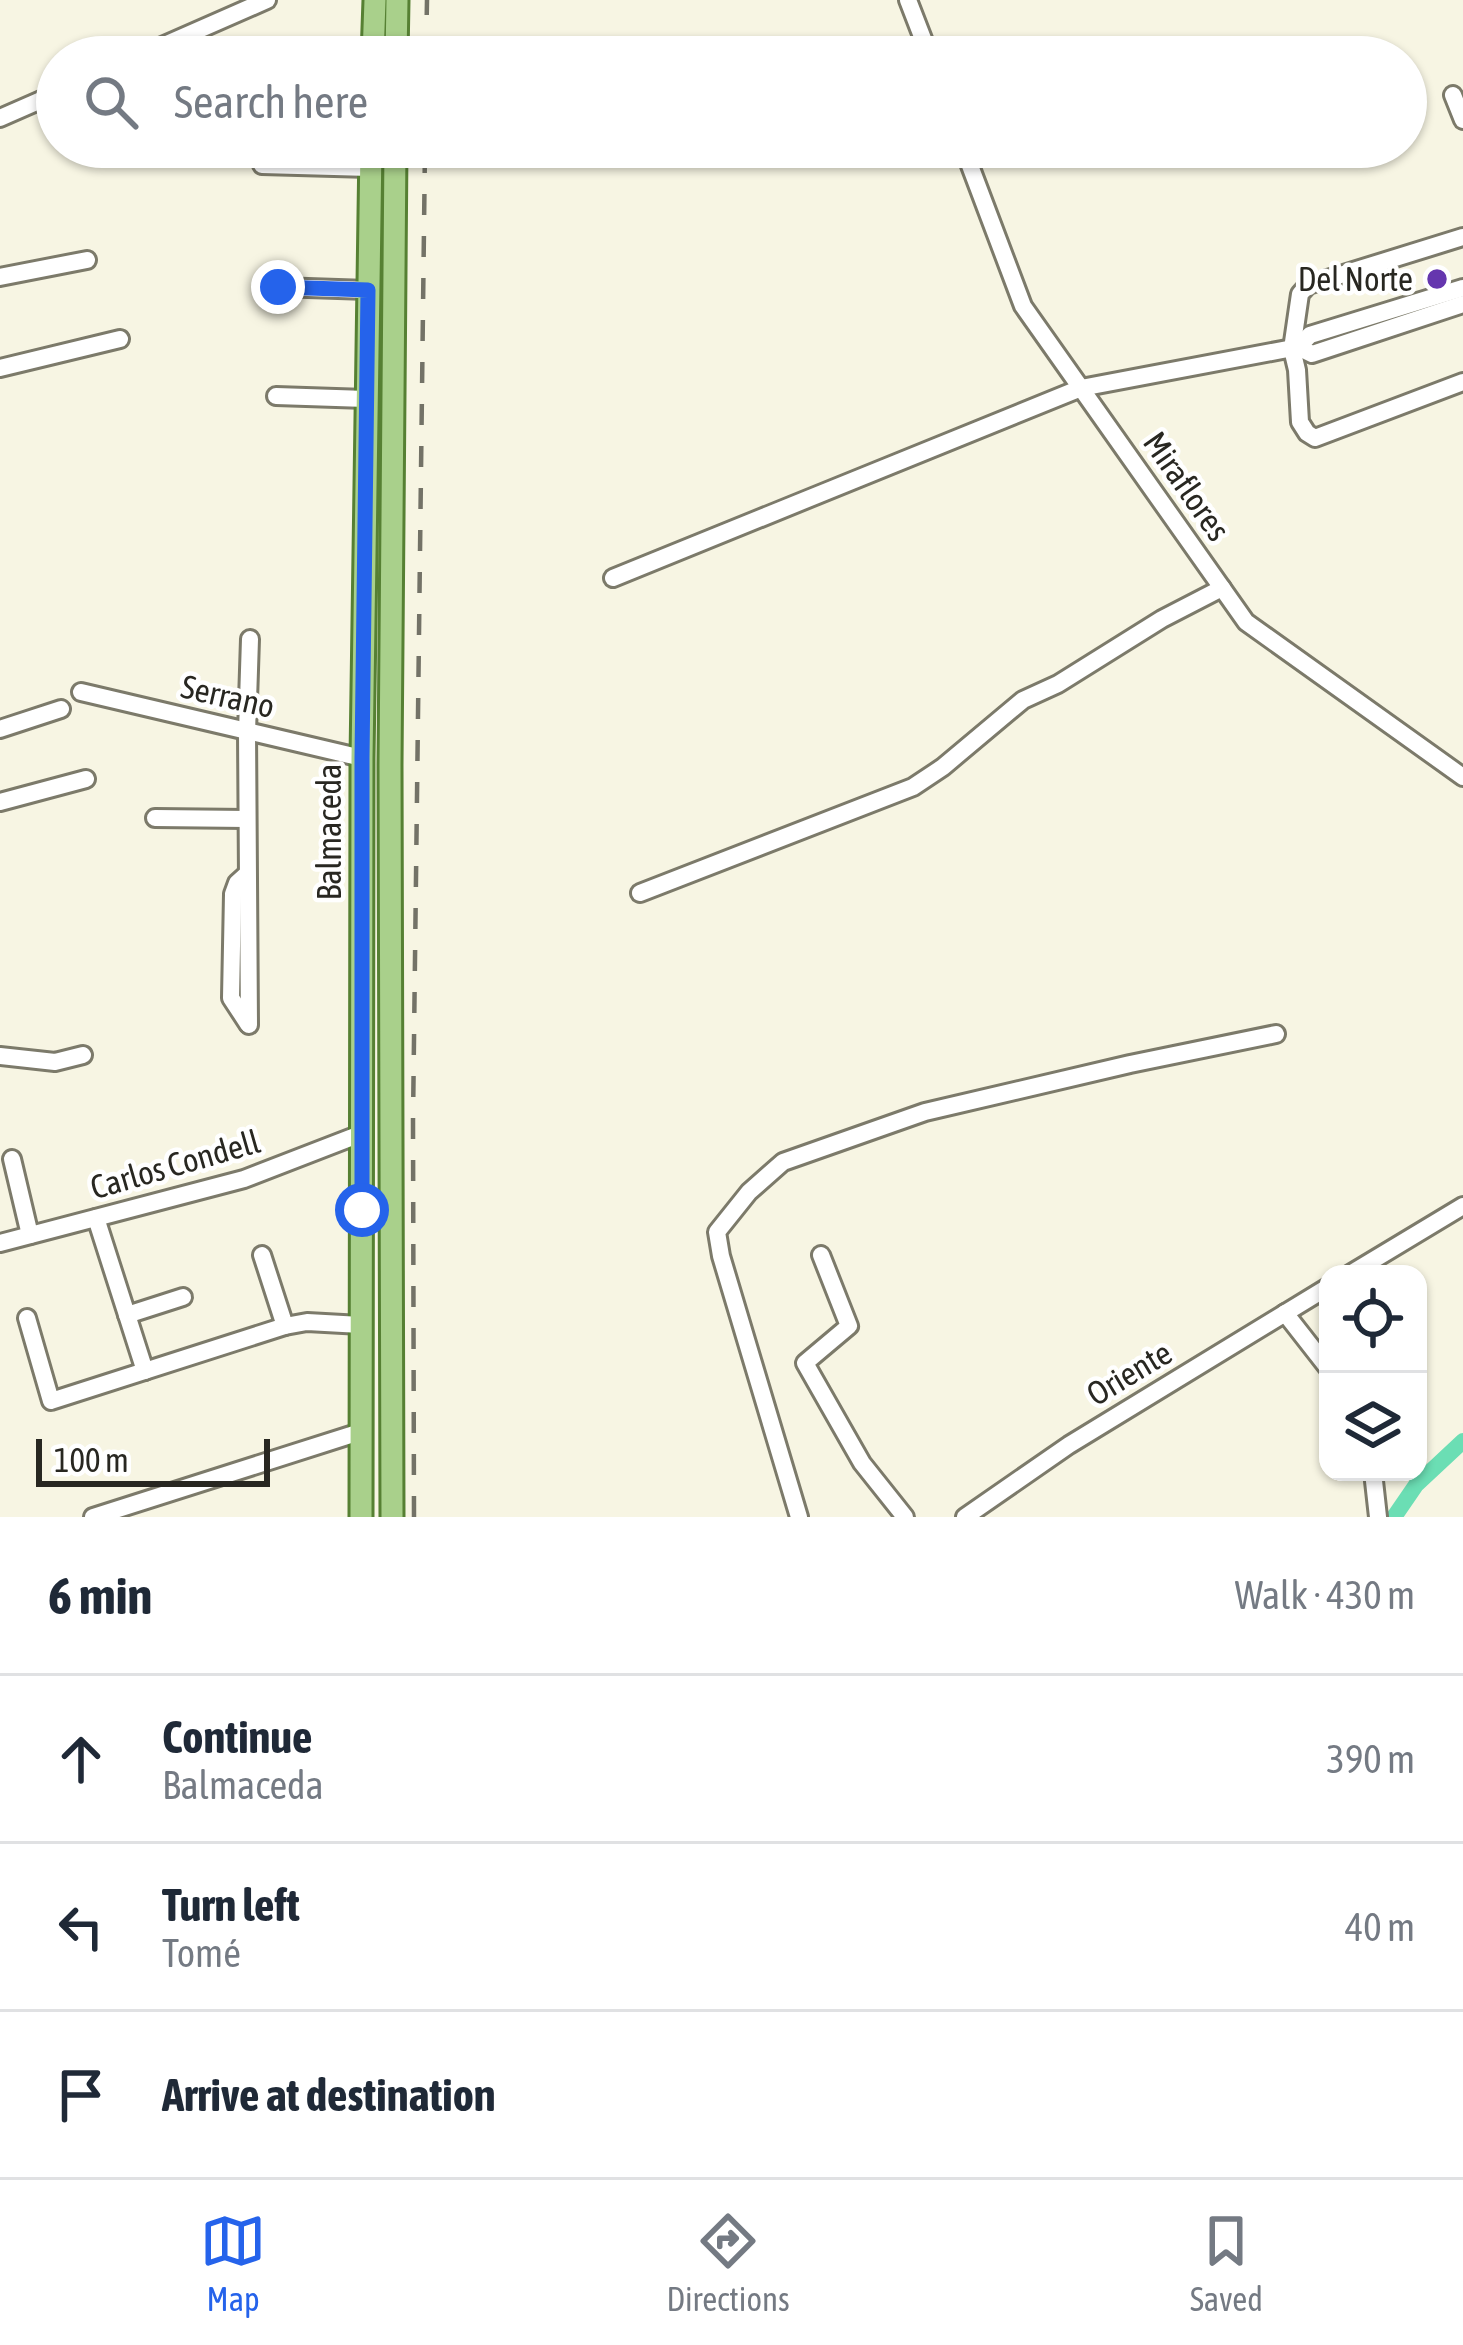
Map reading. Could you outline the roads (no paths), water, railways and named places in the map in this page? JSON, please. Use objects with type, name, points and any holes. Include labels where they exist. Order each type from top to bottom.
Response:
[{"type":"main road","points":[[374,36],[375,0]]},
{"type":"main road","points":[[396,36],[397,0]]},
{"type":"main road","name":"Balmaceda","points":[[362,1517],[362,758],[370,168]]},
{"type":"main road","name":"Balmaceda","points":[[392,1517],[390,741],[395,168]]},
{"type":"street","points":[[178,36],[236,6],[267,0]]},
{"type":"street","points":[[908,0],[921,36]]},
{"type":"street","points":[[1454,95],[1463,120]]},
{"type":"street","points":[[0,118],[36,102]]},
{"type":"street","name":"Miraflores","points":[[971,168],[1022,306],[1246,622],[1463,777]]},
{"type":"street","points":[[1463,237],[1308,285],[1300,294],[1295,348],[1300,422],[1315,438],[1463,382]]},
{"type":"street","points":[[0,277],[87,260]]},
{"type":"street","points":[[278,287],[368,290]]},
{"type":"street","points":[[1295,348],[1310,334],[1463,288]]},
{"type":"street","points":[[613,578],[1081,388],[1295,348],[1312,354],[1463,304]]},
{"type":"street","points":[[0,368],[120,340]]},
{"type":"street","points":[[276,395],[366,399]]},
{"type":"street","points":[[640,893],[913,787],[1023,700],[1222,588]]},
{"type":"street","points":[[247,874],[233,894],[232,998],[248,1024],[250,638]]},
{"type":"street","name":"Serrano","points":[[81,692],[362,758]]},
{"type":"street","points":[[0,729],[61,709]]},
{"type":"street","points":[[0,802],[86,779]]},
{"type":"street","points":[[155,818],[247,819]]},
{"type":"street","points":[[799,1517],[721,1256],[718,1232],[749,1192],[783,1162],[925,1112],[1276,1034]]},
{"type":"street","points":[[0,1056],[55,1061],[83,1055]]},
{"type":"street","name":"Carlos Condell","points":[[0,1243],[244,1179],[363,1133]]},
{"type":"street","points":[[12,1159],[30,1235]]},
{"type":"street","points":[[1365,1265],[1463,1206]]},
{"type":"street","points":[[96,1218],[145,1371]]},
{"type":"street","points":[[262,1255],[285,1326]]},
{"type":"street","points":[[821,1255],[849,1326],[805,1363],[862,1463],[905,1517]]},
{"type":"street","name":"Oriente","points":[[965,1517],[1069,1445],[1319,1293]]},
{"type":"street","points":[[127,1315],[184,1297]]},
{"type":"street","points":[[1286,1313],[1319,1356]]},
{"type":"street","points":[[27,1318],[51,1401],[285,1326],[307,1322],[361,1325]]},
{"type":"street","points":[[92,1517],[360,1432]]},
{"type":"street","points":[[1374,1481],[1378,1517]]},
{"type":"waterway","points":[[1394,1517],[1416,1485],[1463,1441]]},
{"type":"railway","points":[[426,36],[427,0]]},
{"type":"railway","points":[[414,1517],[413,1121],[425,168]]},
{"type":"place","name":"Del Norte","points":[[1437,279]]}]
